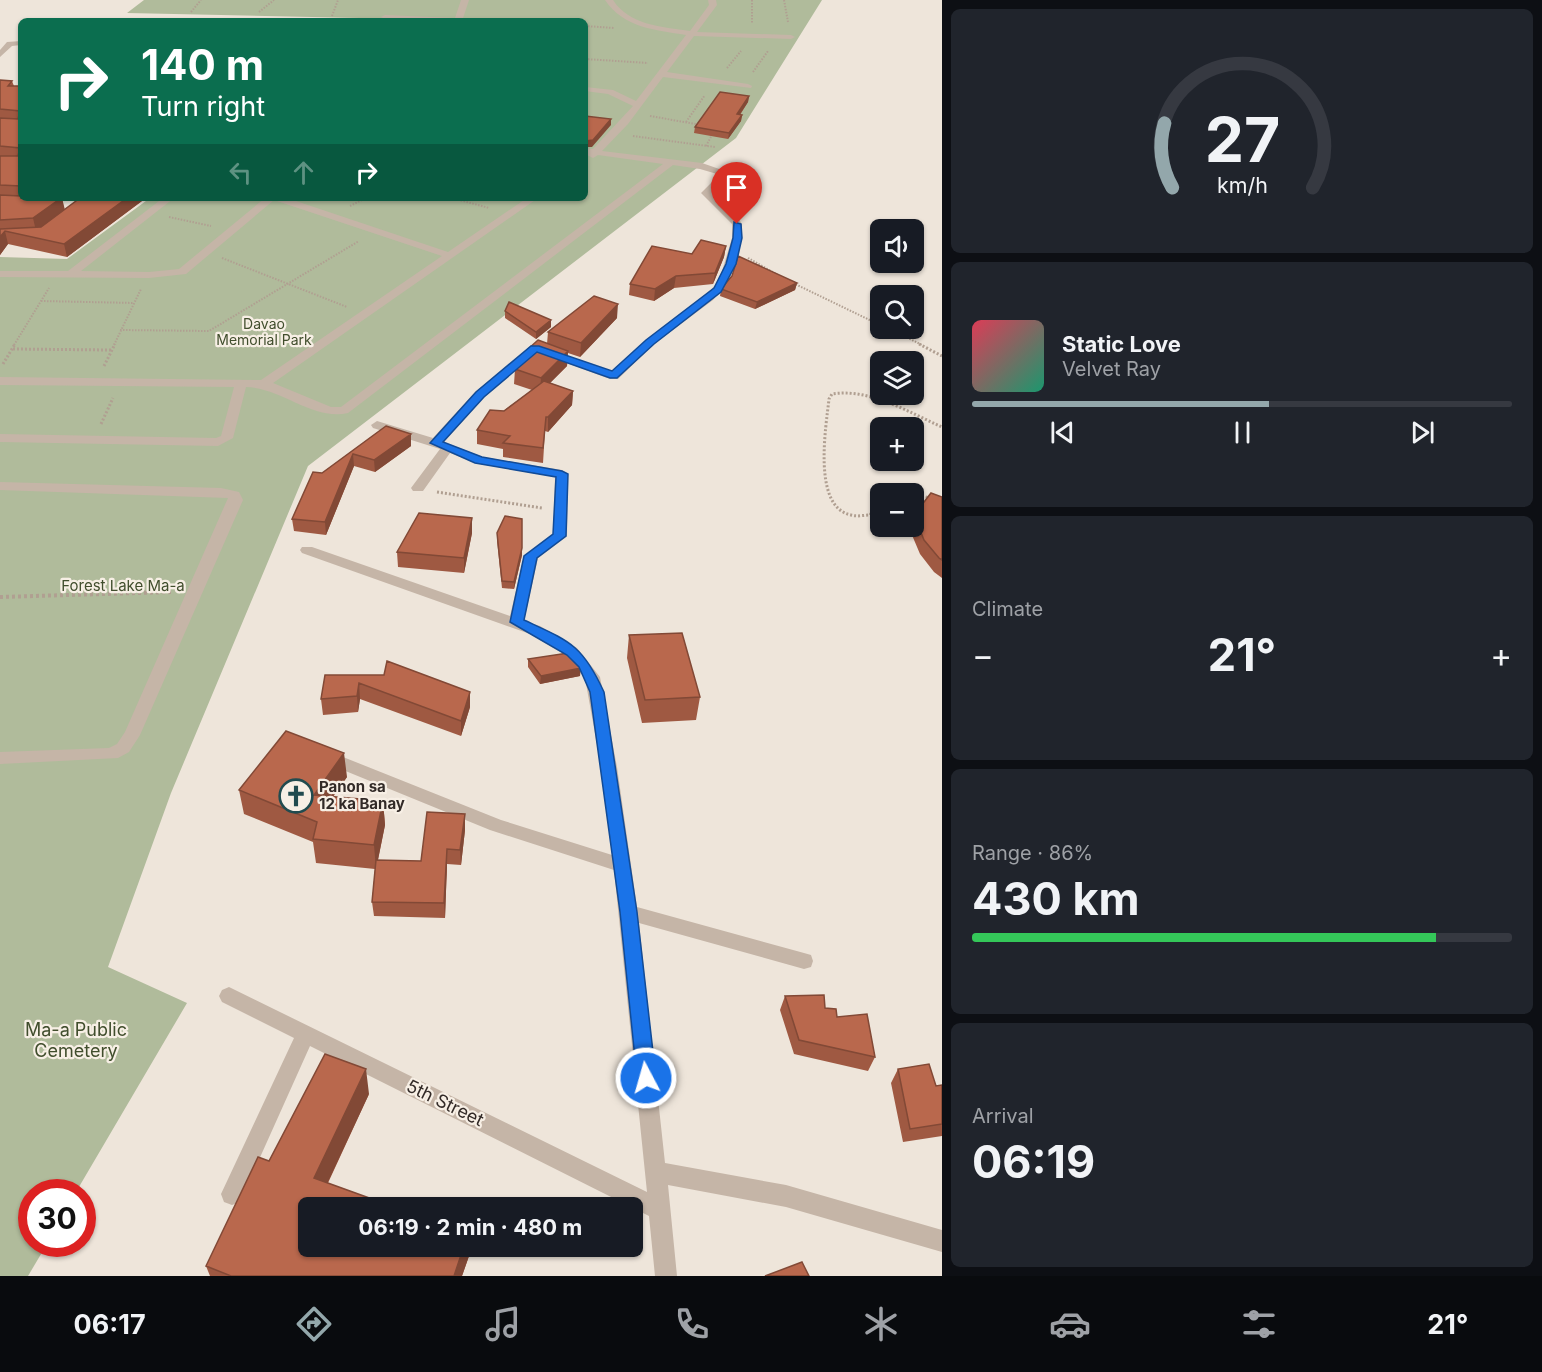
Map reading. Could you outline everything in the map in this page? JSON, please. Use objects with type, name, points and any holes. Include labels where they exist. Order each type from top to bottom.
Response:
[{"type":"street","points":[[459,18],[465,0]]},
{"type":"street","points":[[609,0],[617,13],[635,22],[694,34],[791,38]]},
{"type":"street","points":[[588,158],[615,134],[663,74],[694,34],[713,5],[712,0]]},
{"type":"street","points":[[385,16],[422,18]]},
{"type":"street","points":[[0,55],[10,44],[18,43]]},
{"type":"street","points":[[663,74],[748,86]]},
{"type":"street","points":[[588,88],[610,92],[651,87]]},
{"type":"street","points":[[610,92],[638,105]]},
{"type":"street","points":[[418,488],[442,445],[480,394],[539,345],[614,376],[650,342],[718,290],[727,274],[734,250],[737,224],[733,217],[706,193],[721,179],[722,173],[702,166],[588,151]]},
{"type":"street","points":[[0,381],[264,384],[330,411],[344,410],[671,162]]},
{"type":"street","points":[[69,275],[165,201]]},
{"type":"street","points":[[0,274],[149,275],[182,273],[267,201]]},
{"type":"street","points":[[286,201],[451,256]]},
{"type":"street","points":[[264,384],[528,201]]},
{"type":"street","points":[[0,438],[224,441],[240,385]]},
{"type":"street","points":[[377,425],[501,465],[562,474],[560,536],[531,556],[516,622]]},
{"type":"street","points":[[0,486],[221,492],[234,495],[236,505],[132,735],[123,748],[112,754],[0,758]]},
{"type":"street","points":[[307,550],[516,622],[555,640],[572,652],[592,677],[609,767],[628,912],[666,1276]]},
{"type":"street","points":[[311,750],[496,825],[622,865]]},
{"type":"street","points":[[628,912],[804,961]]},
{"type":"street","name":"5th Street","points":[[229,996],[660,1210]]},
{"type":"street","points":[[232,1194],[306,1034]]},
{"type":"street","points":[[656,1172],[786,1196],[942,1241]]},
{"type":"path","points":[[191,12],[201,0]]},
{"type":"path","points":[[260,12],[274,0]]},
{"type":"path","points":[[332,16],[338,0]]},
{"type":"path","points":[[686,122],[752,37],[752,0]]},
{"type":"path","points":[[784,0],[791,38]]},
{"type":"path","points":[[588,59],[670,64]]},
{"type":"path","points":[[631,113],[705,125]]},
{"type":"path","points":[[706,146],[716,127]]},
{"type":"path","points":[[615,134],[715,147]]},
{"type":"path","points":[[463,201],[509,214]]},
{"type":"path","points":[[150,213],[232,231]]},
{"type":"path","points":[[120,330],[209,331],[375,231]]},
{"type":"path","points":[[734,250],[780,276]]},
{"type":"path","points":[[208,252],[368,314]]},
{"type":"path","points":[[0,370],[57,275]]},
{"type":"path","points":[[96,383],[120,330],[149,275]]},
{"type":"path","points":[[789,281],[870,321]]},
{"type":"path","points":[[40,301],[134,303]]},
{"type":"path","points":[[909,339],[942,356]]},
{"type":"path","points":[[12,349],[111,350]]},
{"type":"path","points":[[95,439],[119,383]]},
{"type":"path","points":[[870,515],[843,512],[830,497],[825,482],[824,442],[829,399],[832,394],[845,392],[869,397],[942,427]]},
{"type":"path","points":[[418,488],[487,501],[561,510]]},
{"type":"path","points":[[924,497],[932,499]]},
{"type":"path","points":[[0,597],[197,591]]},
{"type":"green space","points":[[144,0],[822,0],[736,138],[308,466],[171,793],[108,967],[187,1003],[84,1179],[18,1179],[18,1257],[39,1257],[28,1276],[0,1276],[0,257],[67,259],[146,201],[588,201],[588,18],[359,18],[127,13]]},
{"type":"building","points":[[0,80],[12,81],[8,86],[18,86],[18,111],[0,109]]},
{"type":"building","points":[[720,92],[749,96],[737,114],[742,115],[729,133],[695,127]]},
{"type":"building","points":[[588,116],[611,119],[593,140],[588,141]]},
{"type":"building","points":[[0,118],[18,119],[18,148],[0,146]]},
{"type":"building","points":[[0,156],[18,156],[18,186],[0,185]]},
{"type":"building","points":[[0,195],[18,196],[18,201],[57,201],[33,218],[0,220]]},
{"type":"building","points":[[76,201],[123,201],[64,244],[5,231],[0,237],[0,229],[41,227]]},
{"type":"building","points":[[701,240],[726,246],[715,273],[676,276],[655,289],[630,284],[652,246],[692,254]]},
{"type":"building","points":[[738,256],[797,283],[757,302],[721,289],[732,276]]},
{"type":"building","points":[[594,296],[618,304],[581,343],[548,332]]},
{"type":"building","points":[[509,302],[551,320],[536,332],[505,311]]},
{"type":"building","points":[[538,340],[568,351],[541,378],[515,369],[527,350]]},
{"type":"building","points":[[544,381],[573,391],[546,417],[543,448],[503,443],[510,436],[477,430],[490,410],[504,411]]},
{"type":"building","points":[[386,426],[411,434],[374,460],[353,454],[325,522],[292,519],[313,472],[322,473]]},
{"type":"building","points":[[931,493],[942,497],[942,560],[923,537],[924,502]]},
{"type":"building","points":[[419,513],[472,518],[464,558],[397,552]]},
{"type":"building","points":[[505,516],[522,519],[522,548],[514,582],[502,581],[497,533]]},
{"type":"building","points":[[682,633],[700,697],[645,700],[629,635]]},
{"type":"building","points":[[568,653],[581,668],[541,676],[528,659]]},
{"type":"building","points":[[387,661],[470,692],[461,721],[359,683],[357,696],[321,699],[325,675],[384,675]]},
{"type":"building","points":[[286,731],[344,753],[314,795],[383,801],[374,845],[313,839],[317,822],[239,790]]},
{"type":"building","points":[[427,812],[465,814],[460,850],[447,849],[444,903],[372,902],[376,860],[421,861]]},
{"type":"building","points":[[824,995],[825,1008],[836,1009],[837,1017],[867,1014],[875,1057],[799,1040],[785,996]]},
{"type":"building","points":[[325,1054],[366,1069],[314,1178],[367,1197],[298,1197],[298,1257],[460,1257],[454,1276],[231,1276],[206,1266],[258,1157],[269,1161]]},
{"type":"building","points":[[929,1064],[936,1086],[942,1085],[942,1124],[910,1129],[898,1069]]},
{"type":"building","points":[[802,1262],[809,1276],[765,1276]]},
{"type":"place","name":"Panon sa 12 ka Banay","points":[[296,796]]},
{"type":"route","points":[[646,1078],[628,912],[597,692],[585,664],[572,652],[555,640],[516,622],[531,556],[560,536],[562,474],[480,460],[436,443],[480,394],[535,348],[614,376],[650,342],[691,313],[718,290],[731,264],[737,238],[737,224]]},
{"type":"park label","name":"Davao Memorial Park","points":[[264,332]]},
{"type":"park label","name":"Forest Lake Ma-a","points":[[123,586]]},
{"type":"park label","name":"Ma-a Public Cemetery","points":[[76,1040]]}]
